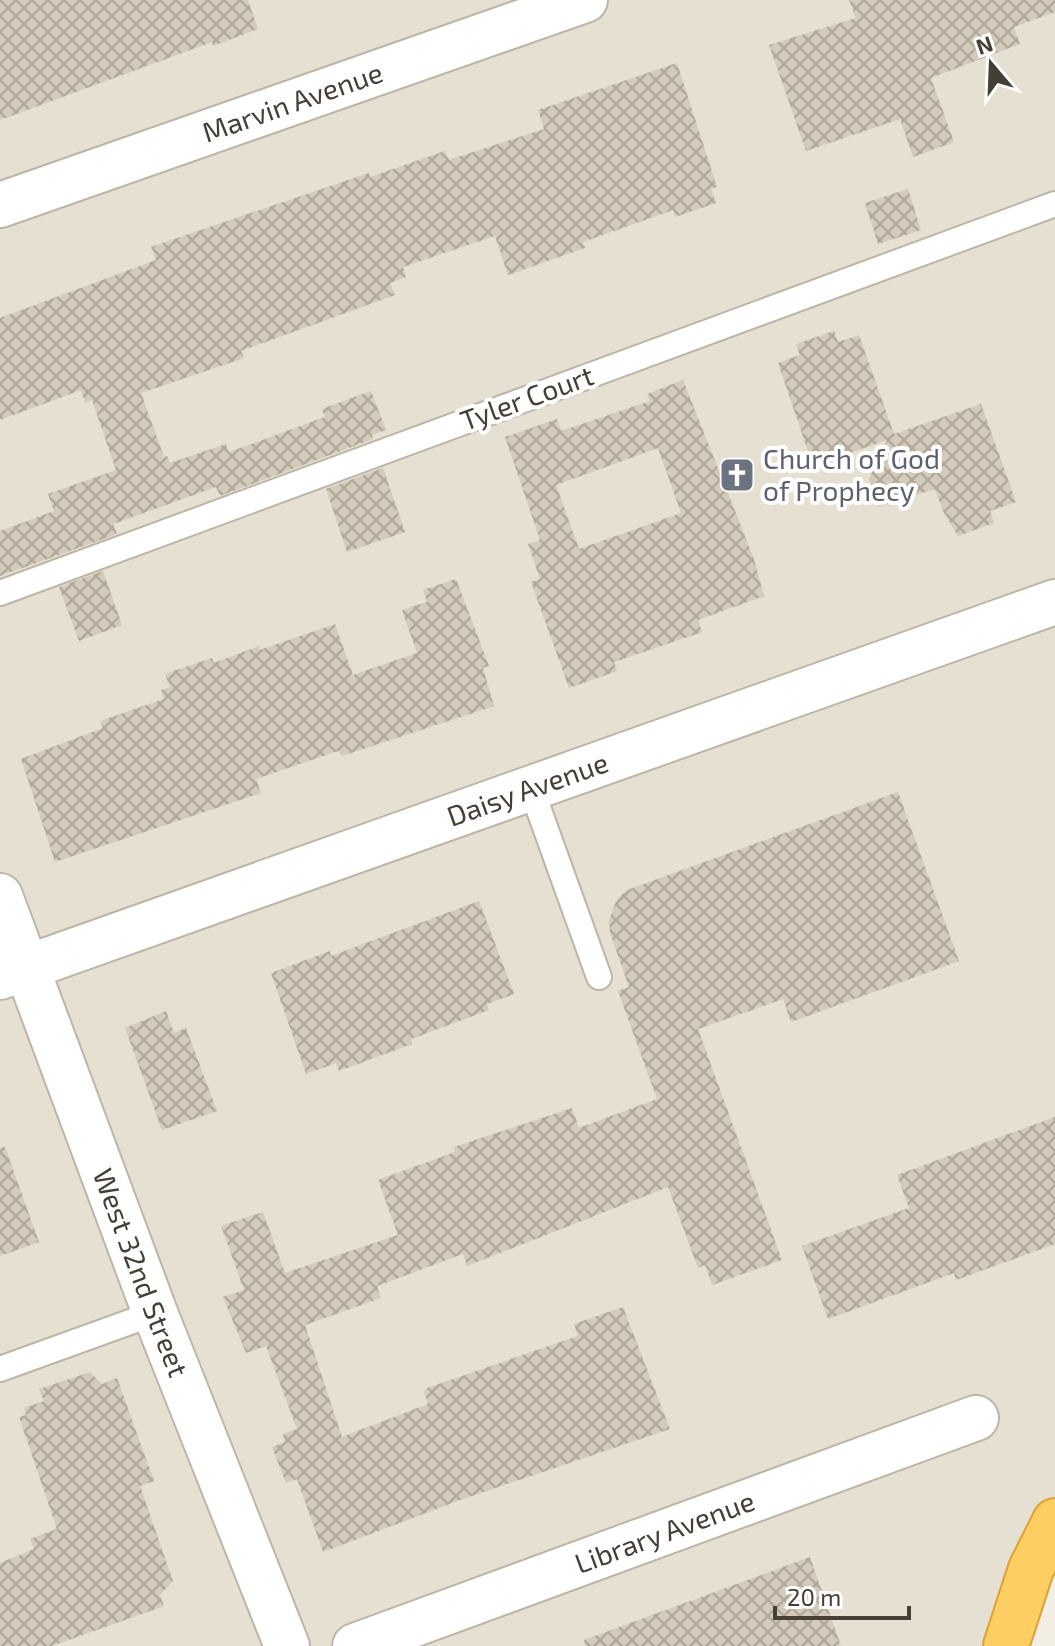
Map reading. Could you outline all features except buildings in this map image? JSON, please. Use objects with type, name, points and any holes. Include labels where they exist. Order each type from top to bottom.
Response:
[{"type":"highway","points":[[1006,1646],[1031,1569],[1055,1521]]},
{"type":"street","name":"Marvin Avenue","points":[[0,205],[585,0]]},
{"type":"street","name":"Daisy Avenue","points":[[13,972],[1055,602]]},
{"type":"street","name":"West 32nd Street","points":[[0,896],[13,972],[155,1313],[287,1646]]},
{"type":"street","name":"Library Avenue","points":[[355,1646],[976,1418]]},
{"type":"lane","name":"Tyler Court","points":[[0,593],[1055,204]]},
{"type":"lane","points":[[531,788],[599,977]]},
{"type":"lane","points":[[0,1369],[155,1313]]},
{"type":"shaded area","points":[[0,0],[1055,0],[1055,1521],[1006,1646],[0,1646]]},
{"type":"place","name":"Church of God of Prophecy","points":[[737,475]]}]
